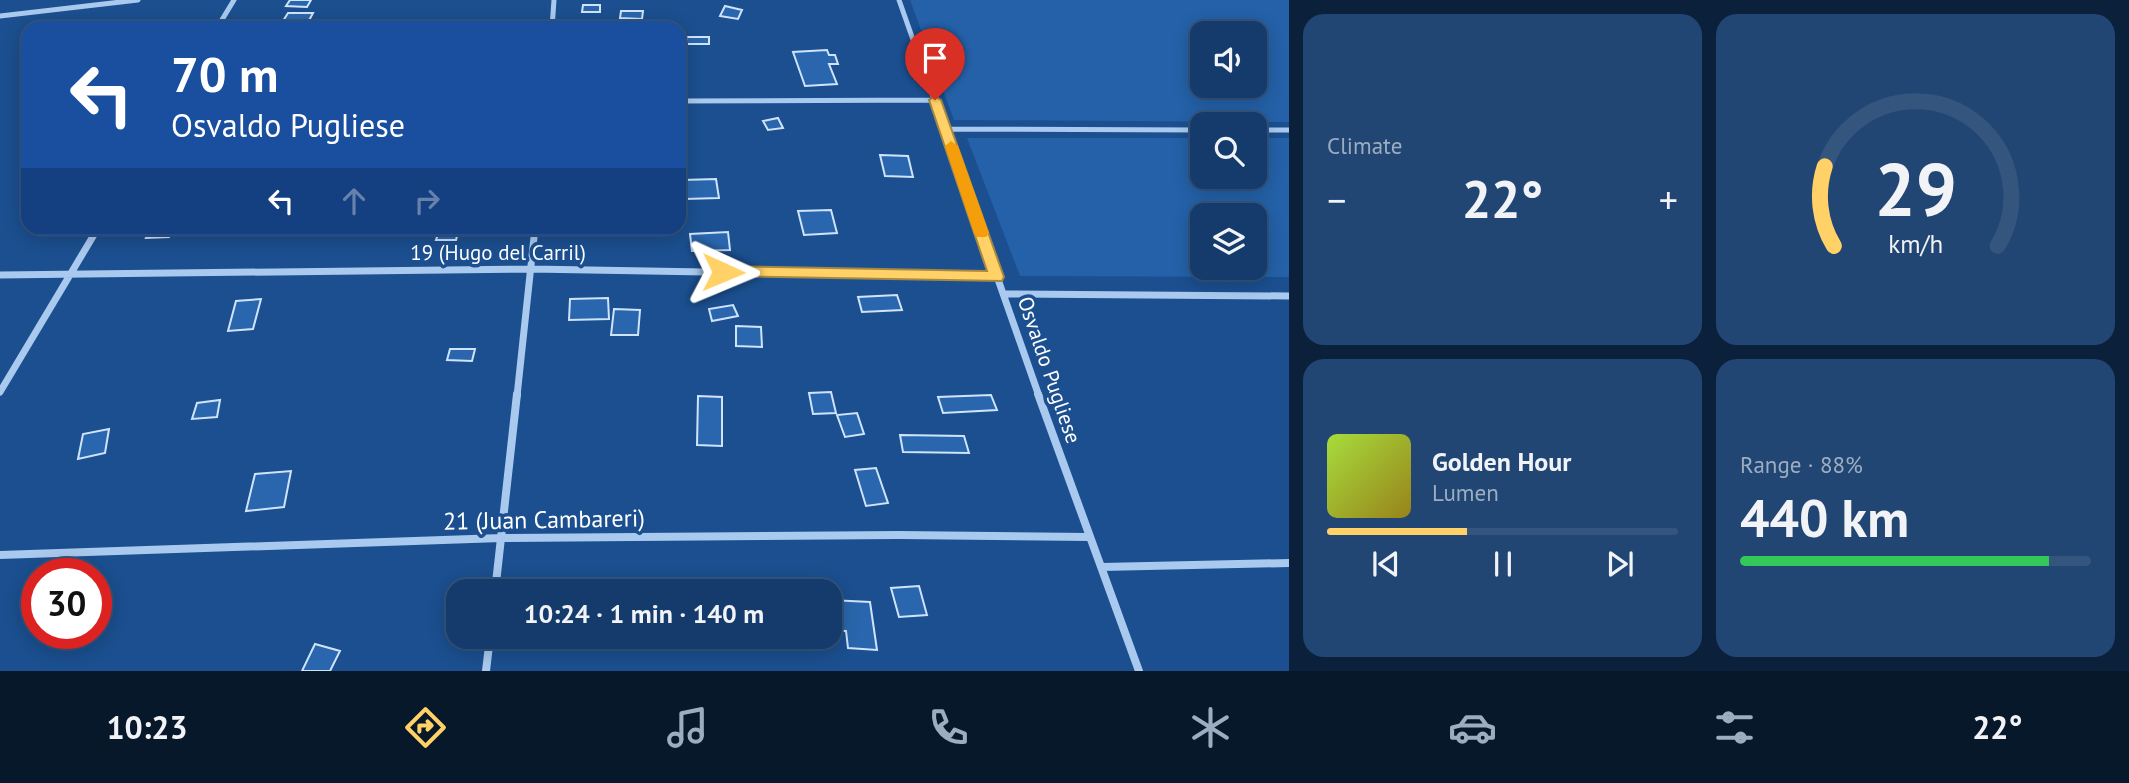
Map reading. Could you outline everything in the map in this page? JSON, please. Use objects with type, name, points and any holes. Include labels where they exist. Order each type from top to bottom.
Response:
[{"type":"street","points":[[0,16],[123,4],[138,0]]},
{"type":"street","points":[[222,21],[234,0]]},
{"type":"street","points":[[552,21],[554,0]]},
{"type":"street","name":"Osvaldo Pugliese","points":[[900,0],[1089,537],[1139,671]]},
{"type":"street","points":[[686,101],[935,100]]},
{"type":"street","points":[[946,130],[1190,130]]},
{"type":"street","points":[[1267,130],[1289,130]]},
{"type":"street","points":[[0,392],[94,235]]},
{"type":"street","points":[[496,579],[534,235]]},
{"type":"street","name":"19 (Hugo del Carril)","points":[[0,275],[531,269],[997,277]]},
{"type":"street","points":[[1005,294],[1289,296]]},
{"type":"street","name":"21 (Juan Cambareri)","points":[[0,555],[501,538],[899,535],[1089,537]]},
{"type":"street","points":[[1102,567],[1289,563]]},
{"type":"street","points":[[486,671],[489,649]]},
{"type":"shaded area","points":[[910,0],[1289,0],[1289,122],[1267,122],[1267,112],[1190,112],[1190,121],[954,120]]},
{"type":"shaded area","points":[[967,138],[1190,138],[1190,189],[1267,189],[1267,138],[1289,138],[1289,277],[1267,277],[1267,203],[1190,203],[1190,277],[1020,276]]},
{"type":"building","points":[[290,0],[311,0],[307,7],[286,6]]},
{"type":"building","points":[[583,5],[600,5],[600,12],[582,12]]},
{"type":"building","points":[[725,6],[742,10],[738,19],[720,16]]},
{"type":"building","points":[[621,11],[643,11],[642,19],[620,18]]},
{"type":"building","points":[[288,13],[313,13],[309,21],[283,21]]},
{"type":"building","points":[[687,37],[709,37],[709,44],[687,44]]},
{"type":"building","points":[[827,50],[829,55],[835,55],[838,64],[829,64],[837,84],[805,86],[793,52]]},
{"type":"building","points":[[778,118],[783,128],[768,130],[763,121]]},
{"type":"building","points":[[880,155],[908,156],[913,177],[885,176]]},
{"type":"building","points":[[716,179],[719,198],[686,199],[686,180]]},
{"type":"building","points":[[831,210],[837,233],[804,235],[798,211]]},
{"type":"building","points":[[728,232],[730,250],[692,251],[690,234]]},
{"type":"building","points":[[148,235],[170,235],[169,237],[146,238]]},
{"type":"building","points":[[438,235],[457,235],[456,240],[436,240]]},
{"type":"building","points":[[897,295],[902,310],[862,312],[858,297]]},
{"type":"building","points":[[608,298],[609,319],[569,320],[570,299]]},
{"type":"building","points":[[261,299],[253,329],[228,331],[236,301]]},
{"type":"building","points":[[733,305],[738,316],[712,321],[709,309]]},
{"type":"building","points":[[614,309],[640,310],[638,335],[611,335]]},
{"type":"building","points":[[736,326],[761,327],[762,347],[736,346]]},
{"type":"building","points":[[450,349],[475,349],[472,361],[447,360]]},
{"type":"building","points":[[831,392],[836,413],[813,414],[809,393]]},
{"type":"building","points":[[991,395],[997,410],[943,413],[938,397]]},
{"type":"building","points":[[698,396],[722,397],[722,446],[697,445]]},
{"type":"building","points":[[220,400],[217,417],[192,419],[197,403]]},
{"type":"building","points":[[857,413],[864,434],[845,437],[837,415]]},
{"type":"building","points":[[109,429],[105,453],[78,459],[83,434]]},
{"type":"building","points":[[900,435],[964,436],[969,453],[903,452]]},
{"type":"building","points":[[876,468],[888,503],[866,506],[855,470]]},
{"type":"building","points":[[291,471],[284,507],[246,511],[255,474]]},
{"type":"building","points":[[919,586],[927,615],[899,617],[891,588]]},
{"type":"building","points":[[842,601],[870,602],[877,650],[848,648],[846,631],[842,631]]},
{"type":"building","points":[[315,644],[340,651],[330,671],[302,671]]},
{"type":"slow traffic","points":[[951,146],[981,233]]},
{"type":"route","points":[[723,272],[997,277],[935,100]]}]
